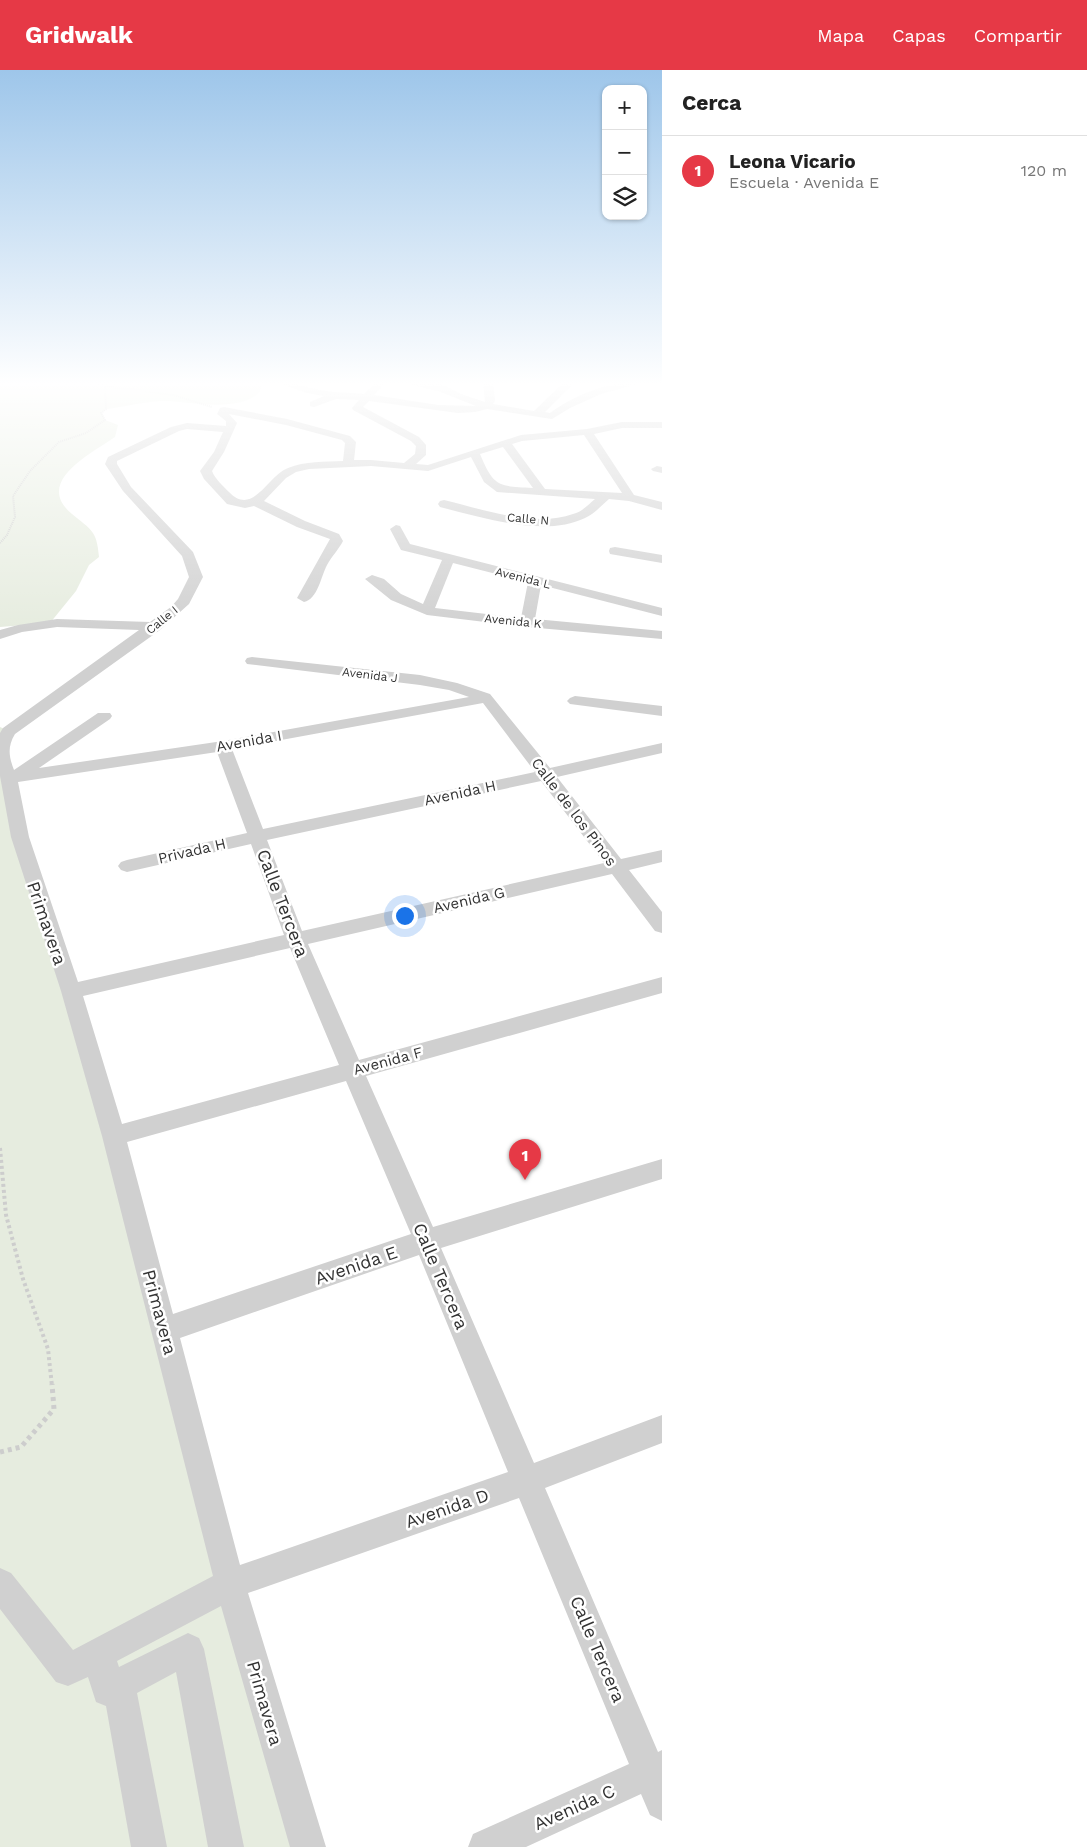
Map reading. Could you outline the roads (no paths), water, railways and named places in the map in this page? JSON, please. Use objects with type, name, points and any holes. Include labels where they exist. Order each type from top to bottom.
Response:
[{"type":"street","name":"Calle I","points":[[13,777],[1,758],[1,743],[9,731],[176,610],[184,601],[196,577],[188,555],[127,489],[111,464]]},
{"type":"street","points":[[211,464],[206,471],[208,477],[231,502],[245,504],[256,502],[282,476],[292,470],[309,466],[336,464]]},
{"type":"street","points":[[376,464],[434,467],[442,464]]},
{"type":"street","points":[[479,464],[495,489],[630,497],[662,506]]},
{"type":"street","points":[[521,464],[541,491]]},
{"type":"street","points":[[608,464],[630,497]]},
{"type":"street","name":"Calle N","points":[[444,504],[513,519],[560,522],[580,516],[606,496]]},
{"type":"street","points":[[256,502],[335,538],[337,541],[323,561],[311,590],[304,598]]},
{"type":"street","name":"Avenida L","points":[[396,529],[405,547],[448,560],[662,612]]},
{"type":"street","points":[[616,551],[662,559]]},
{"type":"street","points":[[427,610],[448,560]]},
{"type":"street","name":"Avenida K","points":[[372,580],[379,582],[396,598],[427,610],[527,623],[662,635]]},
{"type":"street","points":[[527,623],[534,580]]},
{"type":"street","points":[[0,635],[26,626],[50,623],[155,626]]},
{"type":"street","name":"Avenida J","points":[[252,661],[420,680],[452,686],[487,698]]},
{"type":"street","name":"Avenida I","points":[[13,777],[224,746],[487,698]]},
{"type":"street","name":"Calle de los Pinos","points":[[487,698],[662,926]]},
{"type":"street","points":[[575,701],[662,711]]},
{"type":"street","points":[[13,777],[104,716]]},
{"type":"street","name":"Calle Tercera","points":[[224,746],[296,940],[354,1071],[526,1480],[658,1781]]},
{"type":"street","name":"Avenida H","points":[[257,836],[547,775],[662,748]]},
{"type":"street","name":"Primavera","points":[[13,777],[20,837],[71,991],[114,1136],[230,1584],[308,1847]]},
{"type":"street","name":"Privada H","points":[[127,866],[257,836]]},
{"type":"street","name":"Avenida G","points":[[71,991],[662,856]]},
{"type":"street","name":"Avenida F","points":[[114,1136],[662,985]]},
{"type":"street","name":"Avenida E","points":[[165,1330],[426,1241],[662,1169]]},
{"type":"street","name":"Avenida D","points":[[0,1584],[68,1670],[230,1584],[526,1480],[662,1429]]},
{"type":"street","points":[[100,1653],[108,1690],[188,1649],[226,1847]]},
{"type":"street","points":[[119,1684],[149,1847]]},
{"type":"street","name":"Avenida C","points":[[486,1847],[658,1781]]},
{"type":"place","name":"Leona Vicario","points":[[525,1180]]}]
